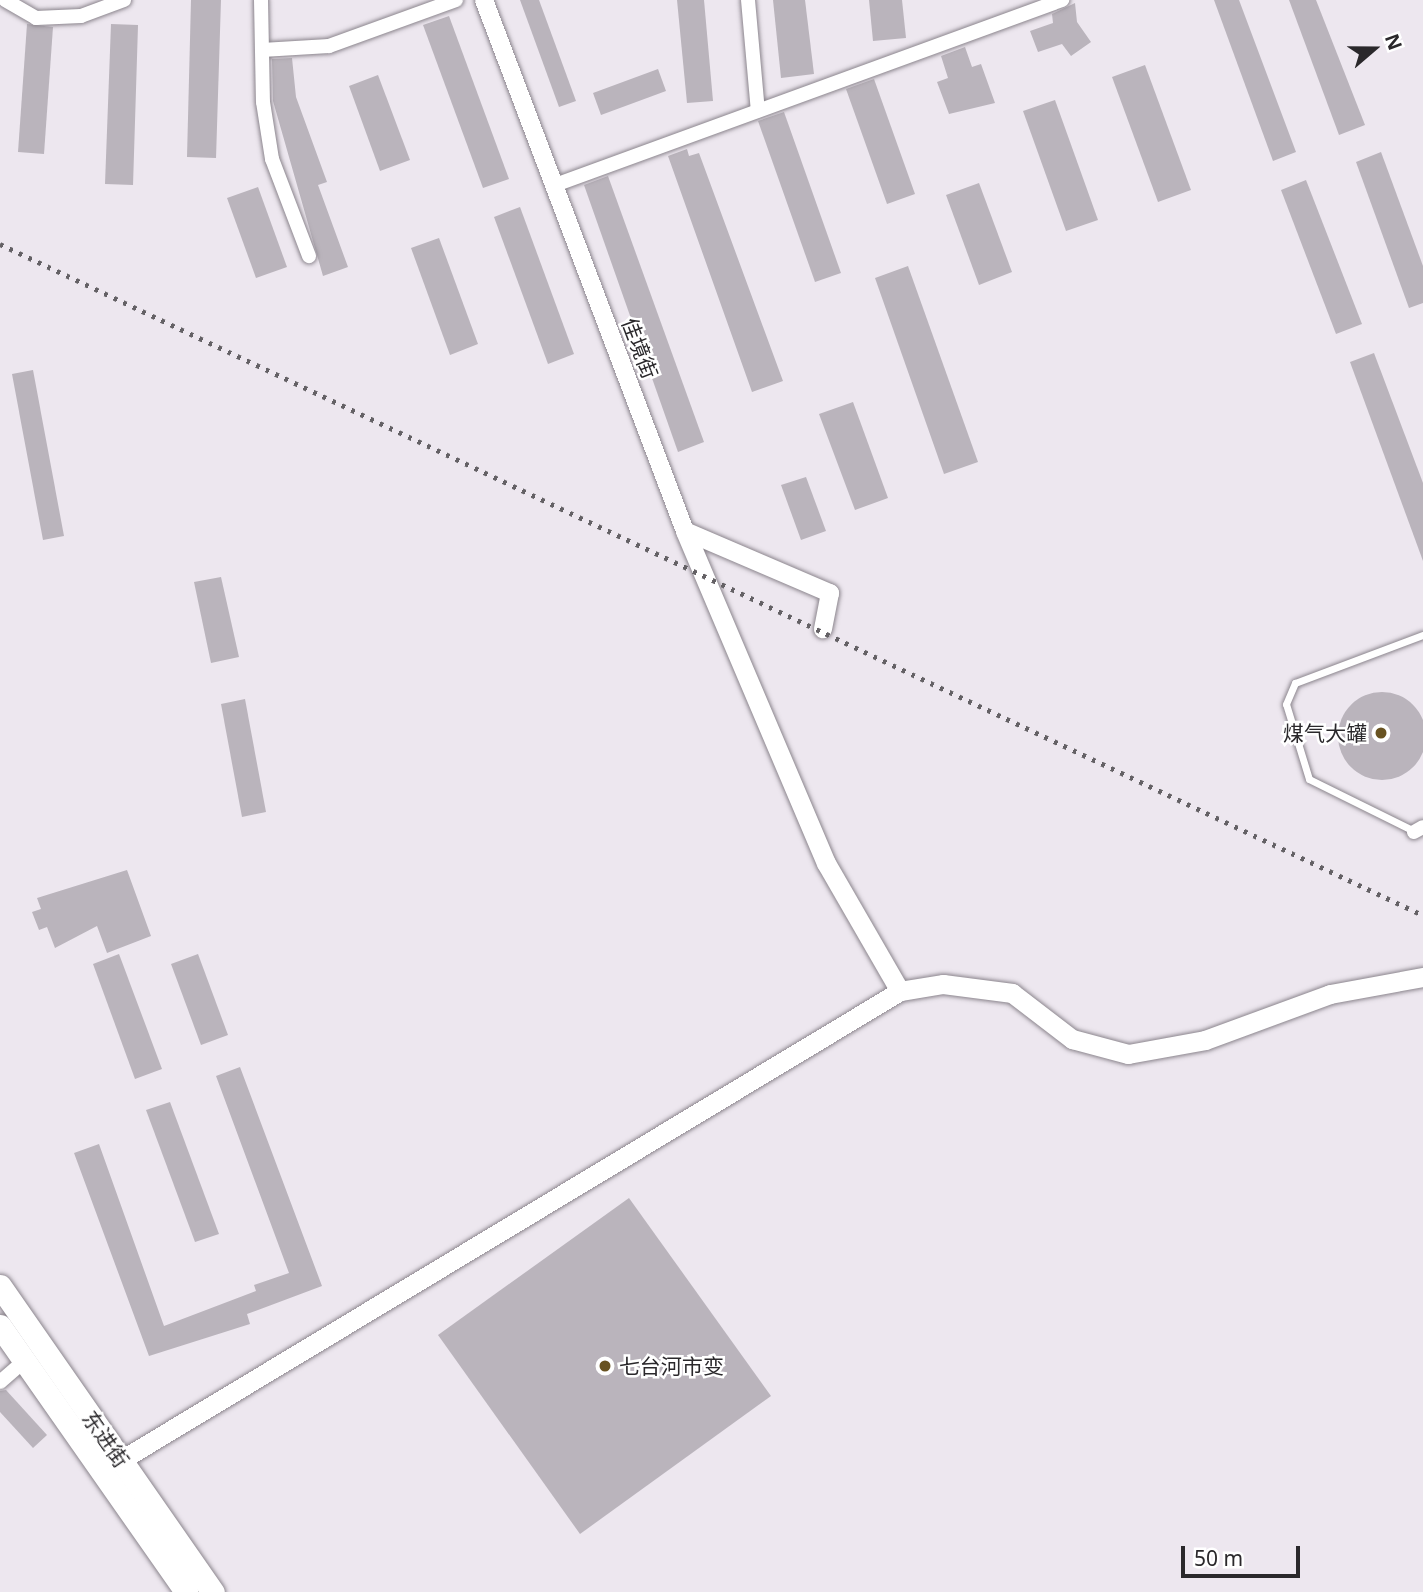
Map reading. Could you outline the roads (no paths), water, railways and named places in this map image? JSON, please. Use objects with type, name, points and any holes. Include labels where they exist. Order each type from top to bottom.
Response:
[{"type":"main road","points":[[685,531],[826,863],[900,992]]},
{"type":"main road","points":[[121,1460],[900,992],[943,984],[1012,993],[1072,1039],[1128,1054],[1205,1040],[1330,994],[1423,976]]},
{"type":"main road","name":"东进街","points":[[0,1286],[213,1592]]},
{"type":"main road","name":"东进街","points":[[0,1326],[186,1592]]},
{"type":"street","points":[[5,0],[36,18],[81,16],[124,0]]},
{"type":"street","points":[[261,0],[262,50],[272,159],[309,257]]},
{"type":"street","points":[[262,50],[329,46],[456,0]]},
{"type":"street","name":"佳境街","points":[[484,0],[685,531]]},
{"type":"street","points":[[748,0],[758,111]]},
{"type":"street","points":[[555,185],[1062,0]]},
{"type":"street","points":[[685,531],[830,593],[823,629]]},
{"type":"street","points":[[0,1382],[24,1361]]},
{"type":"lane","points":[[1419,829],[1309,779],[1286,704],[1294,683],[1423,635]]},
{"type":"railway","points":[[0,244],[1423,915]]},
{"type":"place","name":"煤气大罐","points":[[1381,733]]},
{"type":"place","name":"七台河市变","points":[[605,1366]]}]
